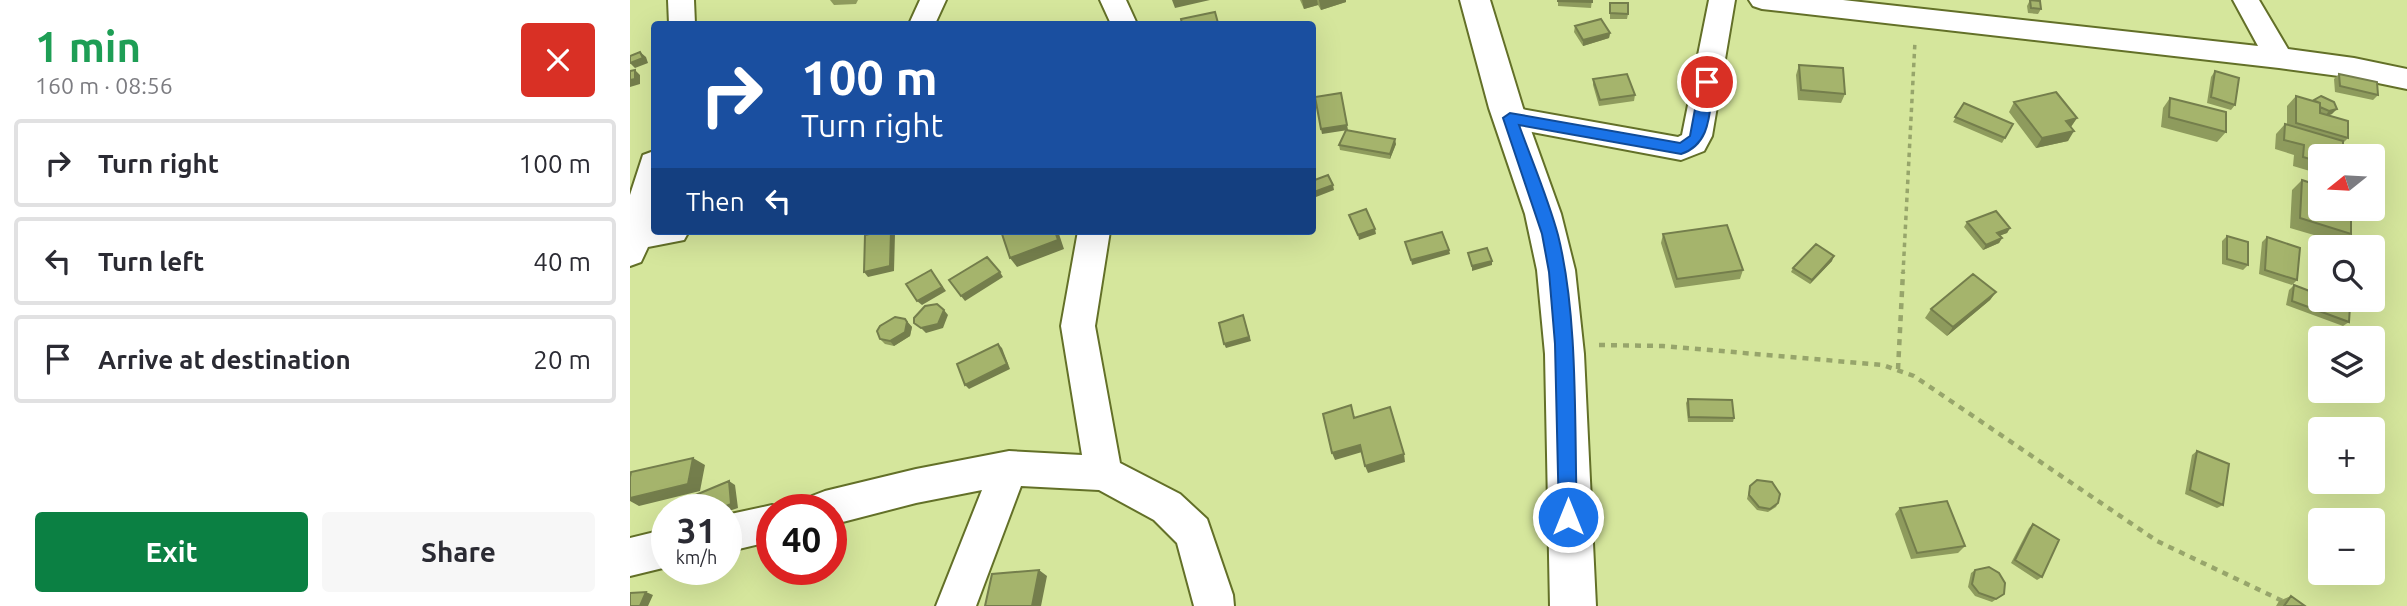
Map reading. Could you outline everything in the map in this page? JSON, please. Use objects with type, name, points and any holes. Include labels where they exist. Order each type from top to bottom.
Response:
[{"type":"street","points":[[681,0],[682,21]]},
{"type":"street","points":[[923,21],[933,0]]},
{"type":"street","points":[[1113,0],[1123,21]]},
{"type":"street","points":[[1475,0],[1510,118],[1550,234],[1557,272],[1563,344],[1568,545],[1573,606]]},
{"type":"street","points":[[1510,118],[1686,148],[1697,136],[1722,0]]},
{"type":"street","points":[[1762,0],[2279,58],[2354,68],[2407,79]]},
{"type":"street","points":[[2246,0],[2279,58]]},
{"type":"street","points":[[632,242],[651,174]]},
{"type":"street","points":[[632,242],[658,235]]},
{"type":"street","points":[[1093,235],[1078,326],[1102,473]]},
{"type":"street","points":[[956,606],[1009,468]]},
{"type":"street","points":[[847,503],[916,486],[1009,468],[1102,473],[1167,507],[1193,532],[1214,606]]},
{"type":"street","points":[[630,557],[651,552]]},
{"type":"path","points":[[1898,369],[1917,17]]},
{"type":"path","points":[[1563,344],[1663,346],[1883,365],[1898,369],[1914,376],[2157,541],[2293,606]]},
{"type":"building","points":[[1592,0],[1592,2],[1558,1]]},
{"type":"building","points":[[2030,0],[2040,1],[2041,9],[2031,8]]},
{"type":"building","points":[[1610,3],[1628,3],[1628,14],[1610,13]]},
{"type":"building","points":[[1215,12],[1217,21],[1181,21]]},
{"type":"building","points":[[1601,19],[1610,33],[1583,40],[1575,26]]},
{"type":"building","points":[[640,52],[643,58],[630,63],[630,56]]},
{"type":"building","points":[[1799,65],[1843,68],[1845,94],[1801,90]]},
{"type":"building","points":[[635,70],[635,79],[630,80],[630,71]]},
{"type":"building","points":[[2215,71],[2239,78],[2235,105],[2211,97]]},
{"type":"building","points":[[1627,74],[1635,95],[1600,100],[1593,79]]},
{"type":"building","points":[[2339,74],[2377,82],[2378,95],[2340,86]]},
{"type":"building","points":[[2056,92],[2077,118],[2066,121],[2074,131],[2042,138],[2014,102]]},
{"type":"building","points":[[1341,93],[1347,125],[1321,129],[1316,97]]},
{"type":"building","points":[[2296,96],[2320,103],[2320,113],[2348,121],[2348,138],[2296,123]]},
{"type":"building","points":[[2321,96],[2334,102],[2337,109],[2329,111],[2320,107],[2320,103],[2314,100]]},
{"type":"building","points":[[2170,98],[2226,112],[2226,132],[2169,117]]},
{"type":"building","points":[[1964,103],[2013,124],[2005,138],[1955,117]]},
{"type":"building","points":[[2285,124],[2343,141],[2343,144],[2308,144],[2308,158],[2303,157],[2304,145],[2284,140]]},
{"type":"building","points":[[1346,130],[1395,139],[1390,154],[1339,145]]},
{"type":"building","points":[[1328,175],[1333,185],[1316,191],[1316,180]]},
{"type":"building","points":[[2302,180],[2308,182],[2308,221],[2300,218]]},
{"type":"building","points":[[1366,209],[1375,229],[1358,235],[1349,215]]},
{"type":"building","points":[[1996,211],[2010,228],[1997,233],[2002,238],[1986,245],[1967,222]]},
{"type":"building","points":[[2310,221],[2351,221],[2351,234]]},
{"type":"building","points":[[1727,225],[1743,270],[1677,279],[1663,234]]},
{"type":"building","points":[[1442,232],[1449,250],[1411,260],[1405,242]]},
{"type":"building","points":[[865,235],[891,235],[890,266],[864,272]]},
{"type":"building","points":[[1002,235],[1056,235],[1058,240],[1010,258]]},
{"type":"building","points":[[2227,236],[2248,242],[2248,265],[2227,259]]},
{"type":"building","points":[[2267,237],[2300,248],[2297,280],[2265,270]]},
{"type":"building","points":[[1816,244],[1834,256],[1812,280],[1793,268]]},
{"type":"building","points":[[1487,248],[1492,261],[1472,266],[1468,253]]},
{"type":"building","points":[[987,257],[1000,272],[961,296],[949,280]]},
{"type":"building","points":[[931,270],[942,287],[917,301],[906,284]]},
{"type":"building","points":[[1973,274],[1996,292],[1953,327],[1931,309]]},
{"type":"building","points":[[2294,285],[2308,290],[2308,307],[2292,301]]},
{"type":"building","points":[[937,304],[944,310],[938,324],[921,328],[914,323],[914,318],[925,306]]},
{"type":"building","points":[[2322,312],[2350,312],[2349,322]]},
{"type":"building","points":[[1243,315],[1249,337],[1224,344],[1219,323]]},
{"type":"building","points":[[895,317],[907,322],[905,332],[890,341],[880,339],[877,331],[880,326]]},
{"type":"building","points":[[998,344],[1007,364],[965,385],[957,364]]},
{"type":"building","points":[[1688,399],[1732,400],[1734,418],[1689,417]]},
{"type":"building","points":[[1351,405],[1354,418],[1390,407],[1404,454],[1365,466],[1360,445],[1332,453],[1323,414]]},
{"type":"building","points":[[2197,451],[2229,464],[2223,505],[2190,490]]},
{"type":"building","points":[[693,458],[688,484],[630,498],[631,472]]},
{"type":"building","points":[[1757,480],[1772,482],[1780,494],[1778,503],[1770,509],[1759,507],[1749,495],[1750,486]]},
{"type":"building","points":[[729,481],[730,494],[698,494]]},
{"type":"building","points":[[1947,501],[1965,546],[1917,553],[1900,508]]},
{"type":"building","points":[[2033,524],[2059,540],[2042,577],[2015,560]]},
{"type":"building","points":[[1989,567],[1999,573],[2005,583],[2004,594],[1996,599],[1979,593],[1972,584],[1975,570]]},
{"type":"building","points":[[1039,570],[1032,606],[985,606],[992,574]]},
{"type":"building","points":[[646,592],[640,606],[630,606],[630,593]]},
{"type":"building","points":[[2291,596],[2305,606],[2284,606]]},
{"type":"route","points":[[1568,517],[1563,344],[1557,272],[1550,234],[1510,118],[1681,149],[1693,143],[1697,136],[1707,82]]}]
